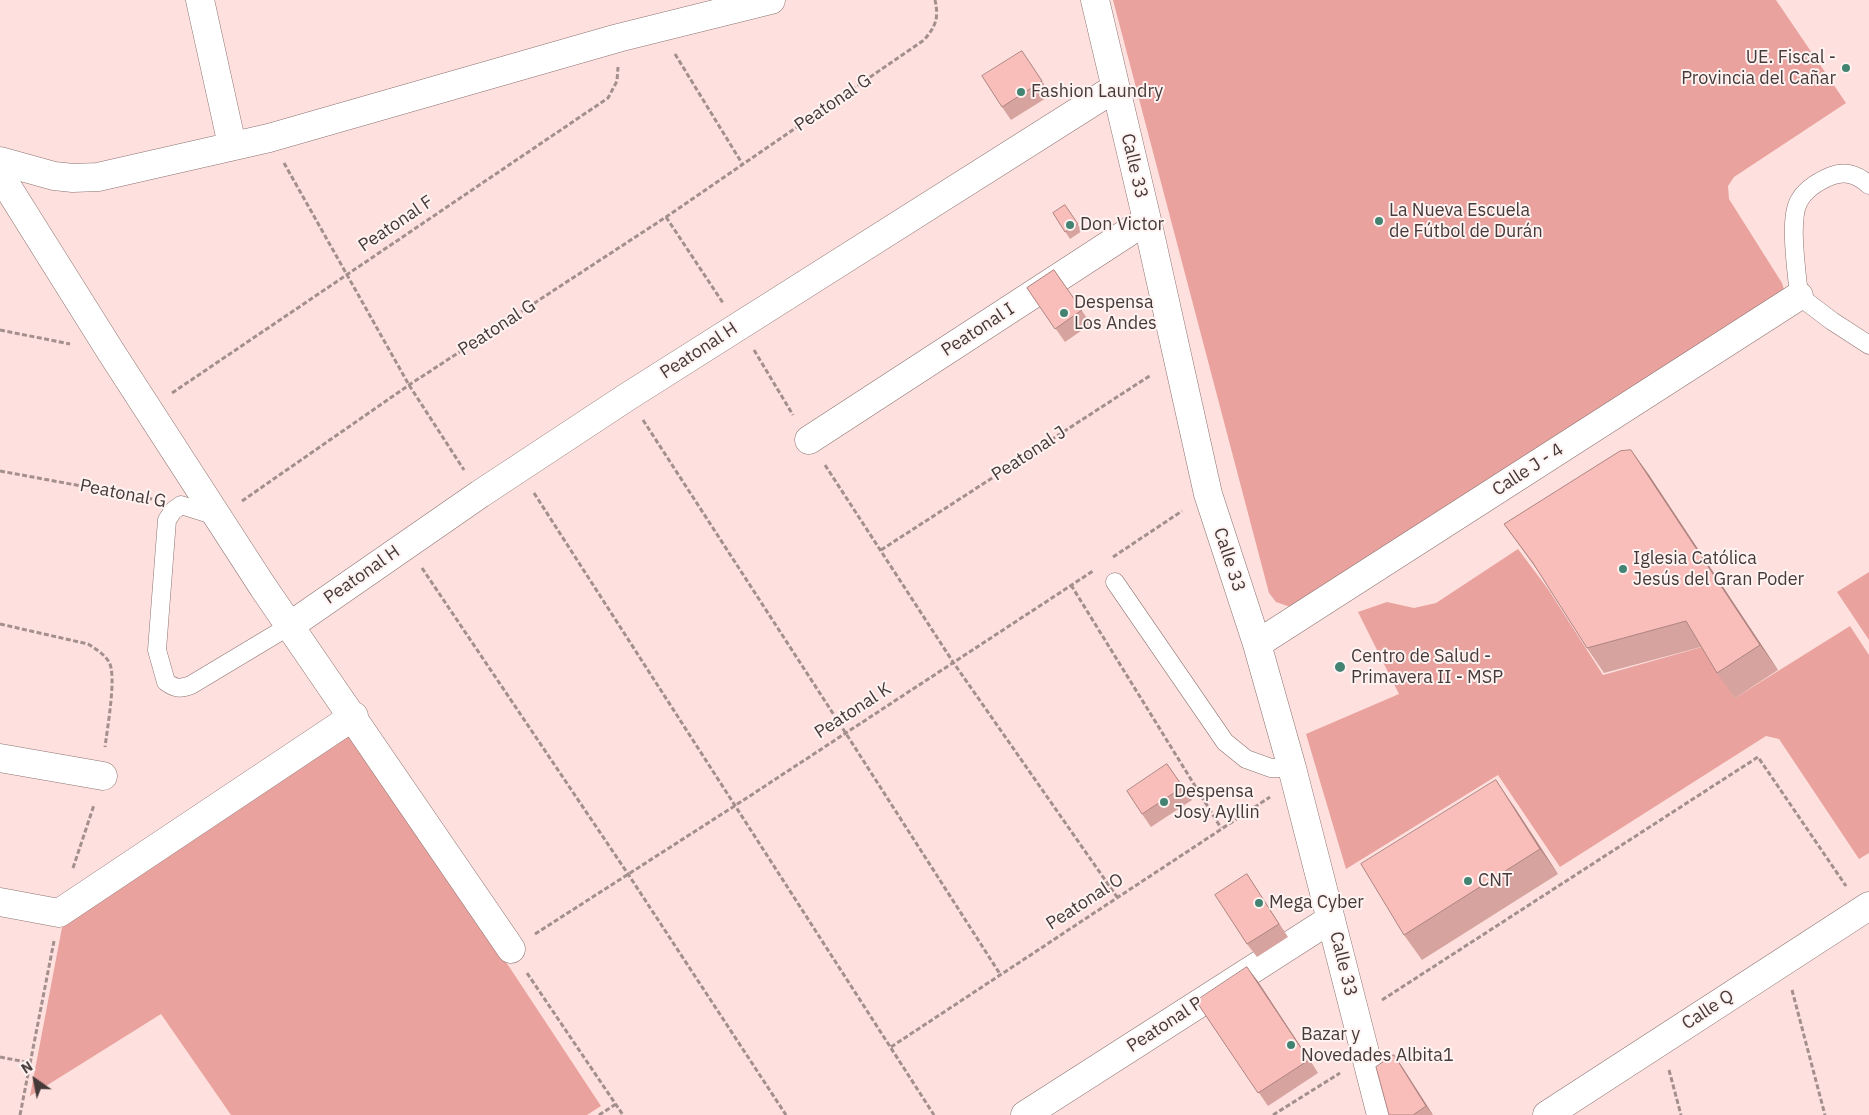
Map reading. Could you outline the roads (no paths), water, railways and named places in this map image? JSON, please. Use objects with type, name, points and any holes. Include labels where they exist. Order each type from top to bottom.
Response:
[{"type":"street","points":[[200,0],[232,145]]},
{"type":"street","points":[[0,160],[54,176],[73,178],[98,177],[269,138],[618,38],[771,0]]},
{"type":"street","name":"Calle 33","points":[[1094,0],[1147,220],[1208,494],[1257,644],[1294,774],[1381,1115]]},
{"type":"street","name":"Peatonal H","points":[[291,625],[406,544],[628,397],[1115,88]]},
{"type":"street","points":[[0,175],[111,352],[263,587],[354,716],[511,949]]},
{"type":"street","name":"Peatonal I","points":[[809,440],[1147,220]]},
{"type":"street","name":"Calle J - 4","points":[[1257,644],[1799,296]]},
{"type":"street","points":[[0,902],[59,913],[354,716]]},
{"type":"street","points":[[0,758],[102,776]]},
{"type":"street","name":"Calle Q","points":[[1547,1115],[1866,908]]},
{"type":"street","name":"Peatonal P","points":[[1025,1115],[1331,919]]},
{"type":"lane","points":[[1869,186],[1859,176],[1838,173],[1817,182],[1798,202],[1794,218],[1799,296],[1832,321],[1869,345]]},
{"type":"lane","name":"Peatonal G","points":[[219,517],[181,505],[173,511],[167,520],[157,650],[166,682],[181,689],[191,685],[291,625]]},
{"type":"lane","points":[[1115,582],[1225,742],[1246,759],[1294,774]]},
{"type":"place","name":"UE. Fiscal - Provincia del Cañar","points":[[1846,68]]},
{"type":"place","name":"Fashion Laundry","points":[[1021,92]]},
{"type":"place","name":"La Nueva Escuela de Fútbol de Durán","points":[[1379,221]]},
{"type":"place","name":"Don Victor","points":[[1070,225]]},
{"type":"place","name":"Despensa Los Andes","points":[[1064,313]]},
{"type":"place","name":"Iglesia Católica Jesús del Gran Poder","points":[[1623,569]]},
{"type":"place","name":"Centro de Salud - Primavera II - MSP","points":[[1340,667]]},
{"type":"place","name":"Despensa Josy Ayllin","points":[[1164,802]]},
{"type":"place","name":"CNT","points":[[1468,881]]},
{"type":"place","name":"Mega Cyber","points":[[1259,903]]},
{"type":"place","name":"Bazar y Novedades Albita1","points":[[1291,1045]]}]
